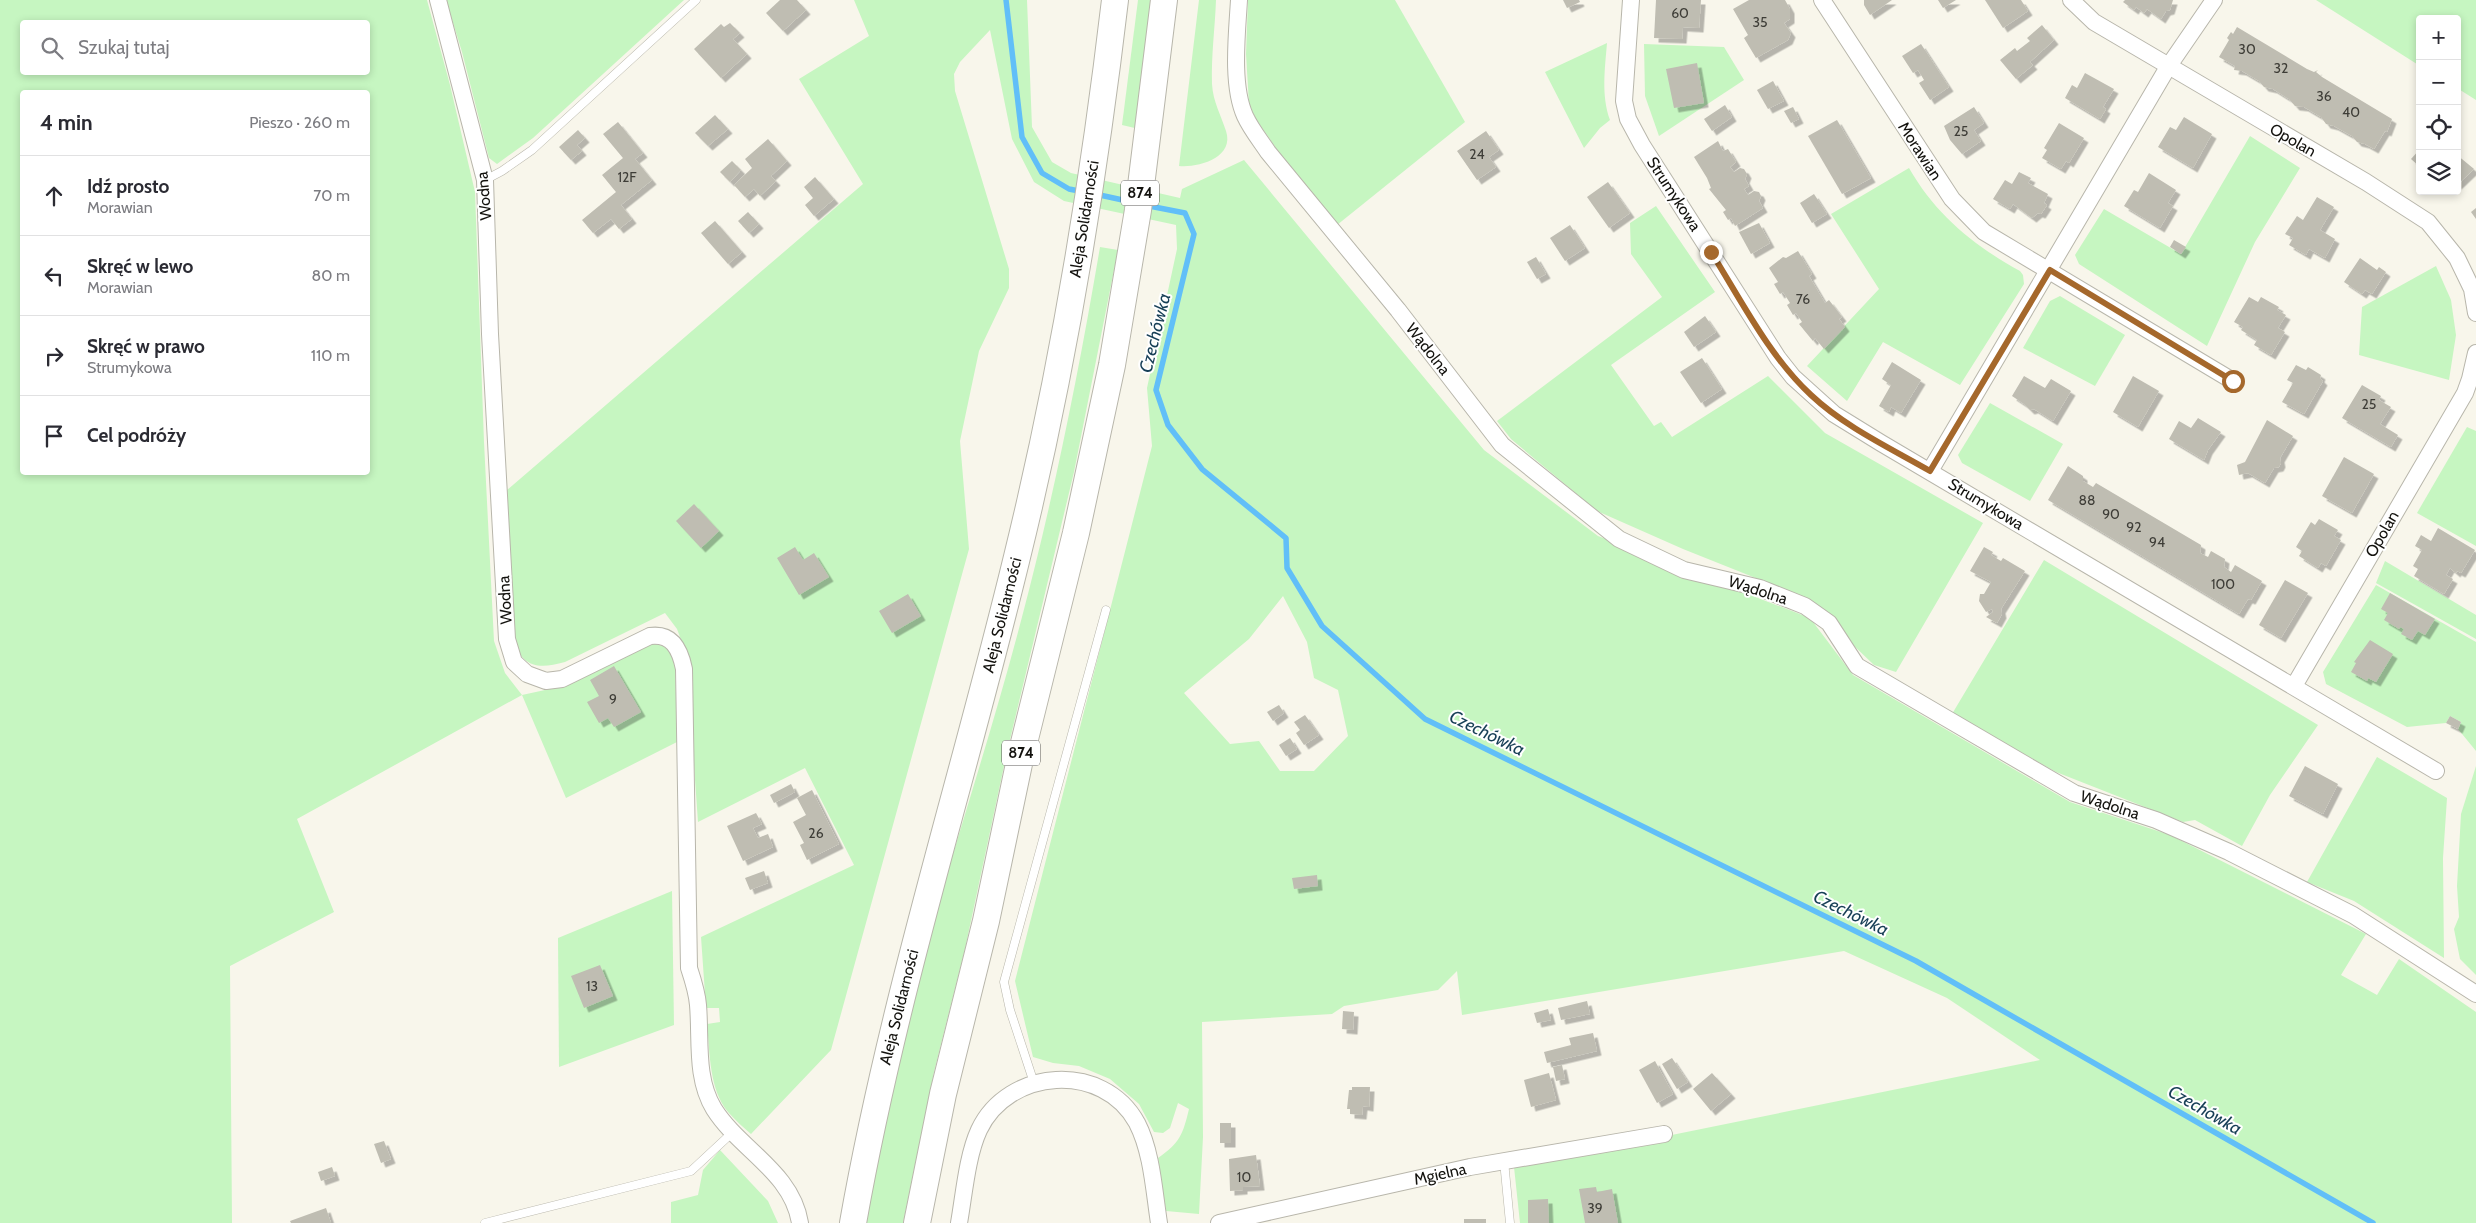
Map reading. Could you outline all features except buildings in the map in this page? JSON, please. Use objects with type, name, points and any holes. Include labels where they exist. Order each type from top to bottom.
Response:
[{"type":"main road","name":"Aleja Solidarności","points":[[853,1223],[896,1015],[984,690],[1018,553],[1060,361],[1104,99],[1116,0]]},
{"type":"main road","name":"874","points":[[917,1223],[943,1094],[986,921],[1020,759],[1080,515],[1126,282],[1153,104],[1164,0]]},
{"type":"street","name":"Wodna","points":[[438,0],[485,180],[490,334],[507,639],[514,662],[528,674],[546,681],[562,680],[650,636],[660,634],[670,638],[682,656],[684,669],[690,968],[698,1005],[702,1074],[713,1106],[732,1132],[752,1149],[784,1186],[794,1201],[800,1223]]},
{"type":"street","name":"Wądolna","points":[[1239,0],[1238,92],[1245,114],[1254,130],[1280,167],[1432,353],[1502,445],[1551,485],[1619,539],[1684,570],[1760,588],[1805,606],[1830,623],[1858,666],[2074,793],[2156,820],[2229,852],[2353,915],[2476,994]]},
{"type":"street","name":"Strumykowa","points":[[1631,0],[1624,101],[1628,119],[1642,145],[1778,358],[1793,377],[1834,414],[2436,771]]},
{"type":"street","name":"Morawian","points":[[1822,0],[1907,132],[1961,211],[1984,232],[2233,381]]},
{"type":"street","name":"Opolan","points":[[2071,0],[2094,22],[2374,187],[2428,222],[2457,258],[2472,289],[2476,313]]},
{"type":"street","points":[[1930,471],[2168,67],[2214,0]]},
{"type":"street","name":"Opolan","points":[[2294,686],[2464,393],[2470,380],[2476,353]]},
{"type":"street","points":[[959,1223],[978,1131],[989,1114],[1000,1102],[1034,1083],[1055,1079],[1074,1080],[1093,1085],[1122,1104],[1136,1122],[1144,1142],[1159,1223]]},
{"type":"street","name":"Mgielna","points":[[1218,1223],[1504,1161],[1664,1134]]},
{"type":"lane","points":[[485,180],[532,150],[696,0]]},
{"type":"lane","points":[[1034,1083],[1010,1010],[1004,982],[1106,610]]},
{"type":"lane","points":[[485,1223],[691,1171],[732,1132]]},
{"type":"lane","points":[[1504,1161],[1510,1223]]},
{"type":"green space","points":[[0,0],[427,0],[450,85],[475,192],[484,442],[494,641],[505,673],[522,695],[297,819],[334,912],[230,966],[232,1223],[0,1223]]},
{"type":"green space","points":[[446,0],[684,0],[533,138],[497,164],[489,158],[462,52]]},
{"type":"green space","points":[[854,0],[1027,0],[1032,127],[1052,162],[1071,173],[1180,198],[1182,189],[1244,160],[1484,450],[1598,536],[1810,618],[1853,675],[2070,802],[2170,835],[2366,934],[2341,975],[2377,995],[2399,959],[2476,1012],[2476,1223],[1520,1223],[1514,1167],[2040,1060],[1947,998],[1844,951],[1462,1015],[1457,971],[1438,990],[1344,1006],[1332,1014],[1202,1022],[1203,1137],[1199,1214],[1166,1211],[1158,1158],[1171,1148],[1180,1137],[1189,1109],[1178,1103],[1170,1128],[1163,1133],[1154,1132],[1139,1104],[1110,1079],[1079,1066],[1053,1063],[1033,1057],[1015,981],[1152,446],[1147,388],[1177,249],[1176,225],[1064,201],[1034,182],[1012,139],[990,30],[960,62],[954,74],[955,91],[1009,269],[1009,288],[979,351],[960,441],[969,549],[831,1050],[751,1134],[728,1112],[717,1093],[714,1082],[707,1024],[720,1022],[719,1008],[706,1008],[701,937],[854,865],[805,768],[698,822],[686,653],[677,629],[665,613],[565,662],[539,666],[532,664],[521,655],[512,638],[507,490],[863,184],[799,79],[869,36]],"holes":[[[1283,596],[1307,642],[1314,678],[1338,690],[1348,736],[1314,771],[1280,771],[1259,741],[1230,744],[1184,693],[1249,639]]]},
{"type":"green space","points":[[1138,0],[1155,0],[1139,129],[1122,125]]},
{"type":"green space","points":[[1199,0],[1216,0],[1212,84],[1227,140],[1225,148],[1213,159],[1195,165],[1179,166]]},
{"type":"green space","points":[[1248,0],[1395,0],[1465,122],[1337,225],[1278,151],[1256,119],[1249,104],[1246,54]]},
{"type":"green space","points":[[2316,0],[2476,0],[2476,100],[2461,91],[2461,15],[2416,15],[2416,63]]},
{"type":"green space","points":[[1607,43],[1605,101],[1610,120],[1600,128],[1584,148],[1545,72]]},
{"type":"green space","points":[[1644,44],[1724,47],[1744,80],[1659,136],[1645,96]]},
{"type":"green space","points":[[2250,136],[2300,168],[2255,242],[2207,346],[2079,264],[2075,255],[2104,209],[2181,254]]},
{"type":"green space","points":[[1909,168],[1931,200],[1944,214],[1987,251],[2020,271],[2023,275],[2024,284],[1960,385],[1883,342],[1847,401],[1807,366],[1879,289],[1831,214]]},
{"type":"green space","points":[[1656,206],[1715,292],[1611,365],[1654,426],[1661,422],[1672,437],[1768,376],[1825,433],[1983,523],[1896,672],[1874,665],[1803,597],[1683,549],[1597,511],[1511,439],[1497,421],[1662,297],[1631,254],[1630,223]]},
{"type":"green space","points":[[1100,247],[1118,250],[1074,472],[1007,752],[965,949],[934,1072],[903,1223],[866,1223],[886,1109],[905,1024],[925,948],[1009,665],[1045,526],[1075,387]]},
{"type":"green space","points":[[2436,266],[2451,300],[2456,335],[2449,380],[2359,355],[2362,307]]},
{"type":"green space","points":[[2060,296],[2125,335],[2095,386],[2023,348],[2050,301]]},
{"type":"green space","points":[[1990,403],[2063,444],[2030,501],[1962,463],[1958,455]]},
{"type":"green space","points":[[2467,427],[2476,431],[2476,546],[2417,513]]},
{"type":"green space","points":[[2044,560],[2318,725],[2270,795],[2242,846],[2195,820],[2183,822],[2056,772],[1952,714]]},
{"type":"green space","points":[[2385,561],[2476,615],[2476,639],[2376,583]]},
{"type":"green space","points":[[2376,585],[2476,642],[2476,751],[2458,729],[2461,722],[2450,716],[2446,723],[2407,727],[2326,684],[2323,672]]},
{"type":"green space","points":[[643,640],[669,648],[675,655],[677,742],[566,798],[522,695],[545,690]]},
{"type":"green space","points":[[2377,757],[2447,798],[2443,858],[2444,958],[2354,901],[2307,882]]},
{"type":"green space","points":[[2476,766],[2476,975],[2460,959],[2454,929],[2459,917],[2457,886],[2461,814]]},
{"type":"green space","points":[[672,891],[674,1025],[559,1067],[558,938]]},
{"type":"green space","points":[[720,1150],[768,1201],[778,1223],[671,1223],[671,1202],[698,1195],[703,1170]]},
{"type":"waterway","name":"Czechówka","points":[[1006,0],[1022,137],[1042,173],[1069,189],[1084,192]]},
{"type":"waterway","name":"Czechówka","points":[[1095,194],[1132,202]]},
{"type":"waterway","name":"Czechówka","points":[[1144,205],[1185,213],[1194,234],[1156,390],[1168,425],[1202,469],[1286,538],[1287,568],[1322,626],[1425,719],[1916,961],[2373,1223]]},
{"type":"route","points":[[1711,252],[1778,358],[1812,396],[1834,414],[1930,471],[2050,270],[2233,381]]}]
